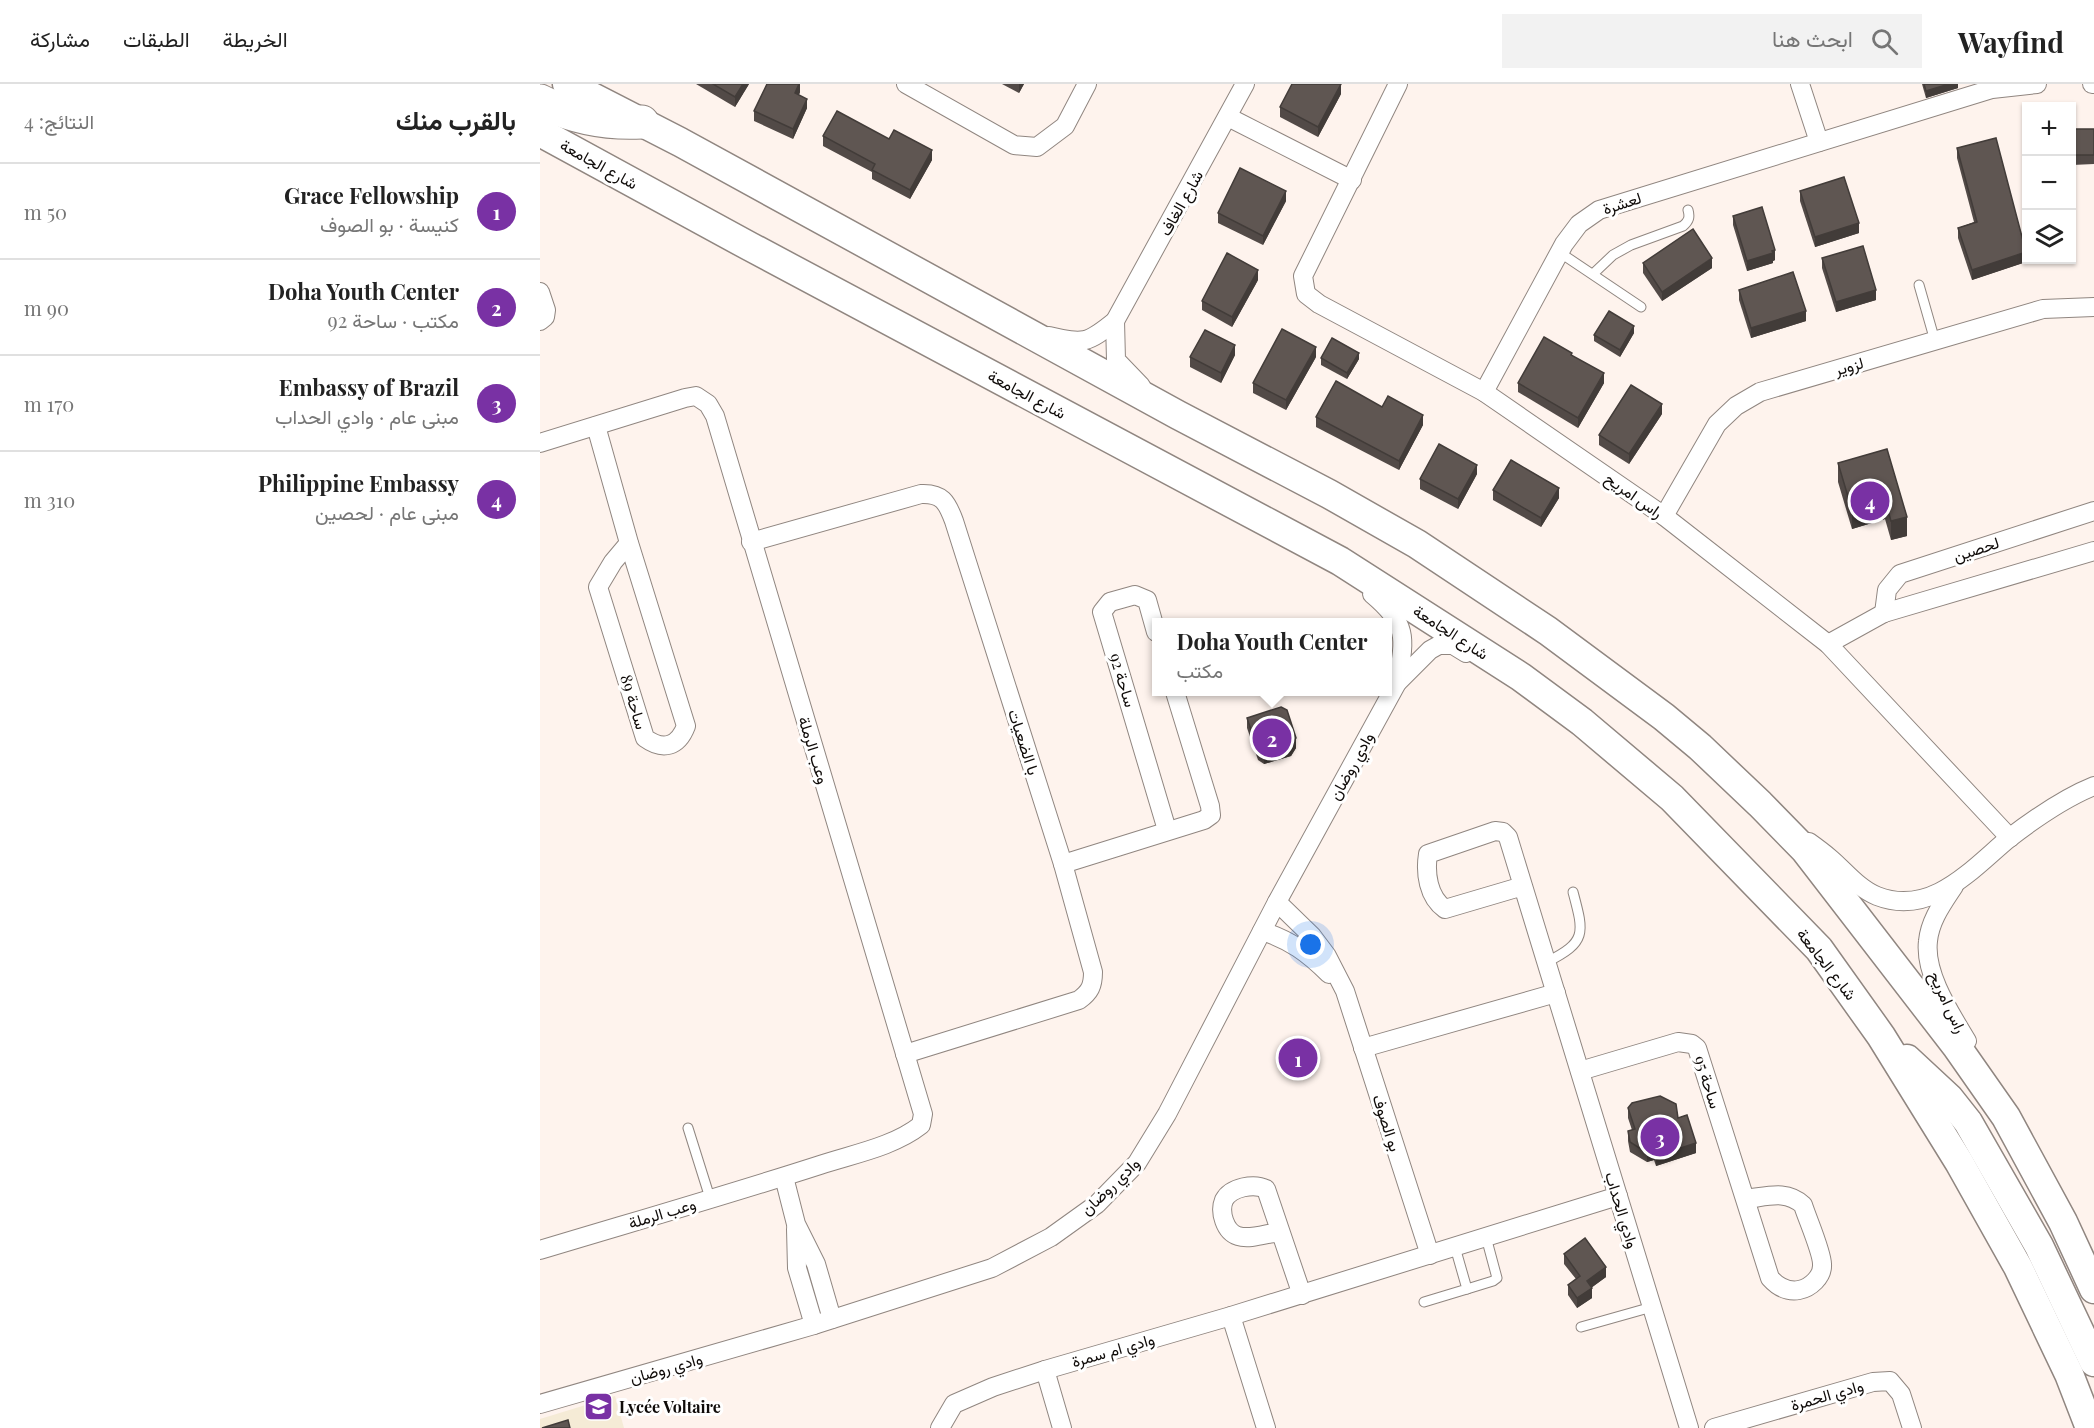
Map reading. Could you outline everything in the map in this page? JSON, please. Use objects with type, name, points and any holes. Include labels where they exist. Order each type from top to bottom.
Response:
[{"type":"highway","points":[[540,101],[590,120],[642,122]]},
{"type":"main road","points":[[567,84],[642,122],[1388,527],[1548,631],[1664,717],[1700,747],[1805,850],[1957,1047],[2006,1117],[2063,1222],[2094,1289]]},
{"type":"main road","name":"شارع الجامعة","points":[[540,132],[1340,561],[1521,678],[1582,722],[1672,798],[1819,949],[1881,1036],[1959,1161],[2018,1268],[2069,1374],[2090,1428]]},
{"type":"main road","points":[[1881,1036],[1949,1098],[1968,1122],[2039,1246],[2094,1362]]},
{"type":"main road","points":[[2063,1222],[2077,1231],[2094,1256]]},
{"type":"street","points":[[906,84],[1014,145],[1037,147],[1065,126],[1087,84]]},
{"type":"street","name":"شارع الغاف","points":[[1024,331],[1077,342],[1094,338],[1115,321],[1245,84]]},
{"type":"street","name":"راس امريح","points":[[1398,84],[1303,276],[1306,294],[1319,304],[1484,392],[1664,516],[1828,644],[2010,838]]},
{"type":"street","points":[[1800,84],[1819,142]]},
{"type":"street","name":"لعشرة","points":[[1484,392],[1559,252],[1579,224],[1599,210],[1992,89],[2037,84]]},
{"type":"street","points":[[1228,117],[1352,180]]},
{"type":"street","points":[[540,292],[546,316],[540,321]]},
{"type":"street","name":"لزوير","points":[[1664,516],[1717,424],[1736,406],[1760,392],[2043,309],[2094,307]]},
{"type":"street","points":[[1115,321],[1116,360],[1133,380],[1178,415]]},
{"type":"street","name":"وعب الرملة","points":[[540,443],[696,396],[708,404],[715,416],[923,1114],[921,1125],[909,1134],[784,1177],[540,1250]]},
{"type":"street","name":"ساحة 89","points":[[596,426],[629,543],[686,726],[682,737],[668,745],[656,746],[645,738],[598,586],[613,562],[629,543]]},
{"type":"street","name":"با الضعيات","points":[[751,542],[921,494],[934,494],[943,500],[950,509],[954,521],[1063,864],[1093,972],[1093,983],[1089,992],[1079,1000],[905,1054]]},
{"type":"street","name":"لحصين","points":[[1884,613],[1887,590],[1900,574],[2094,511]]},
{"type":"street","points":[[1828,644],[1884,613],[2094,551]]},
{"type":"street","name":"وادي روضان","points":[[1340,561],[1367,590],[1390,609],[1397,620],[1403,642],[1397,683]]},
{"type":"street","name":"ساحة 92","points":[[1152,618],[1147,600],[1135,595],[1110,602],[1102,612],[1167,830]]},
{"type":"street","name":"وادي روضان","points":[[1392,692],[1397,683],[1430,650],[1439,645],[1452,645],[1490,667],[1521,678]]},
{"type":"street","points":[[1063,864],[1203,820],[1211,815],[1176,696]]},
{"type":"street","name":"وادي روضان","points":[[540,1404],[814,1325],[992,1268],[1051,1237],[1096,1204],[1137,1163],[1167,1114],[1276,902],[1390,696]]},
{"type":"street","name":"راس امريح","points":[[1776,820],[1786,824],[1865,889],[1877,896],[1914,901],[1930,897],[1956,884],[2010,838],[2058,805],[2094,786]]},
{"type":"street","name":"وادي الحداب","points":[[1523,886],[1444,909],[1437,902],[1429,885],[1426,874],[1428,854],[1495,831],[1503,832],[1508,837],[1689,1428]]},
{"type":"street","name":"راس امريح","points":[[1956,884],[1938,910],[1931,928],[1928,956],[1944,1002],[2004,1103],[2006,1117]]},
{"type":"street","name":"بو الصوف","points":[[1276,902],[1312,936],[1327,956],[1345,991],[1430,1255]]},
{"type":"street","name":"بو الصوف","points":[[1262,931],[1283,938],[1313,958],[1345,991]]},
{"type":"street","points":[[1363,1048],[1556,993]]},
{"type":"street","name":"ساحة 95","points":[[1580,1071],[1678,1042],[1692,1044],[1700,1054],[1745,1199],[1770,1278],[1784,1289],[1792,1291],[1809,1286],[1816,1280],[1822,1263],[1803,1205],[1796,1198],[1788,1195],[1745,1199]]},
{"type":"street","points":[[784,1177],[796,1224],[816,1264],[832,1319]]},
{"type":"street","name":"وادي ام سمرة","points":[[940,1428],[954,1404],[993,1387],[1302,1295],[1618,1196]]},
{"type":"street","points":[[796,1224],[797,1268],[814,1325]]},
{"type":"street","points":[[1280,1232],[1302,1295]]},
{"type":"street","points":[[1231,1316],[1269,1426]]},
{"type":"street","points":[[1044,1370],[1062,1428]]},
{"type":"street","name":"وادي الحمرة","points":[[1714,1428],[1872,1382],[1890,1381],[1901,1394],[1912,1428]]},
{"type":"lane","points":[[1593,274],[1613,255],[1631,245],[1683,226],[1688,222],[1690,216],[1688,210]]},
{"type":"lane","points":[[1559,252],[1641,307]]},
{"type":"lane","points":[[1919,285],[1935,341]]},
{"type":"lane","points":[[1546,962],[1567,951],[1579,939],[1581,922],[1573,892]]},
{"type":"lane","points":[[688,1128],[710,1198]]},
{"type":"lane","points":[[1424,1302],[1497,1278],[1486,1238]]},
{"type":"lane","points":[[1455,1247],[1467,1289]]},
{"type":"lane","points":[[1581,1327],[1652,1307]]},
{"type":"shaded area","name":"Lycée Voltaire","points":[[615,1396],[624,1428],[540,1428],[540,1419]]},
{"type":"building","points":[[713,84],[743,84],[735,97]]},
{"type":"building","points":[[767,84],[799,84],[795,93],[807,99],[793,129],[754,111]]},
{"type":"building","points":[[1292,84],[1341,84],[1318,127],[1280,107]]},
{"type":"building","points":[[1924,84],[1949,84],[1926,91]]},
{"type":"building","points":[[837,111],[889,139],[894,130],[932,150],[910,190],[872,170],[875,164],[823,136]]},
{"type":"building","points":[[2076,129],[2094,129],[2094,155],[2076,155]]},
{"type":"building","points":[[1996,138],[2022,237],[2022,253],[1972,270],[1958,228],[1977,222],[1957,148]]},
{"type":"building","points":[[1240,168],[1286,191],[1263,236],[1218,213]]},
{"type":"building","points":[[1844,177],[1859,223],[1815,237],[1800,191]]},
{"type":"building","points":[[1762,207],[1775,250],[1772,251],[1773,253],[1747,261],[1733,216]]},
{"type":"building","points":[[1693,229],[1712,258],[1662,292],[1643,263]]},
{"type":"building","points":[[1863,246],[1876,290],[1836,302],[1822,258]]},
{"type":"building","points":[[1227,253],[1258,270],[1232,317],[1202,301]]},
{"type":"building","points":[[1793,272],[1806,311],[1751,328],[1739,290]]},
{"type":"building","points":[[1609,311],[1634,326],[1620,350],[1594,335]]},
{"type":"building","points":[[1282,329],[1316,347],[1286,400],[1253,383]]},
{"type":"building","points":[[1205,330],[1235,345],[1221,373],[1190,357]]},
{"type":"building","points":[[1544,337],[1604,373],[1578,418],[1518,383]]},
{"type":"building","points":[[1332,338],[1359,353],[1347,373],[1321,358]]},
{"type":"building","points":[[1336,381],[1382,407],[1388,396],[1423,415],[1399,461],[1316,417]]},
{"type":"building","points":[[1631,385],[1662,404],[1629,454],[1599,435]]},
{"type":"building","points":[[1439,444],[1477,465],[1458,499],[1420,479]]},
{"type":"building","points":[[1887,449],[1907,517],[1891,521],[1885,500],[1852,510],[1838,463]]},
{"type":"building","points":[[1511,460],[1559,488],[1541,518],[1493,490]]},
{"type":"building","points":[[1281,707],[1287,710],[1296,738],[1291,746],[1264,754],[1258,750],[1247,718]]},
{"type":"building","points":[[1660,1096],[1676,1104],[1678,1118],[1687,1115],[1696,1143],[1656,1156],[1654,1150],[1647,1153],[1630,1142],[1628,1131],[1635,1129],[1628,1108],[1632,1103]]},
{"type":"building","points":[[1585,1238],[1606,1267],[1587,1281],[1592,1288],[1577,1298],[1568,1285],[1580,1276],[1564,1254]]},
{"type":"building","points":[[568,1420],[570,1428],[542,1428]]},
{"type":"place","name":"Philippine Embassy","points":[[1870,501]]},
{"type":"place","name":"Doha Youth Center","points":[[1272,738]]},
{"type":"place","name":"Grace Fellowship","points":[[1298,1058]]},
{"type":"place","name":"Embassy of Brazil","points":[[1660,1137]]},
{"type":"place","name":"Lycée Voltaire","points":[[598,1407]]}]
